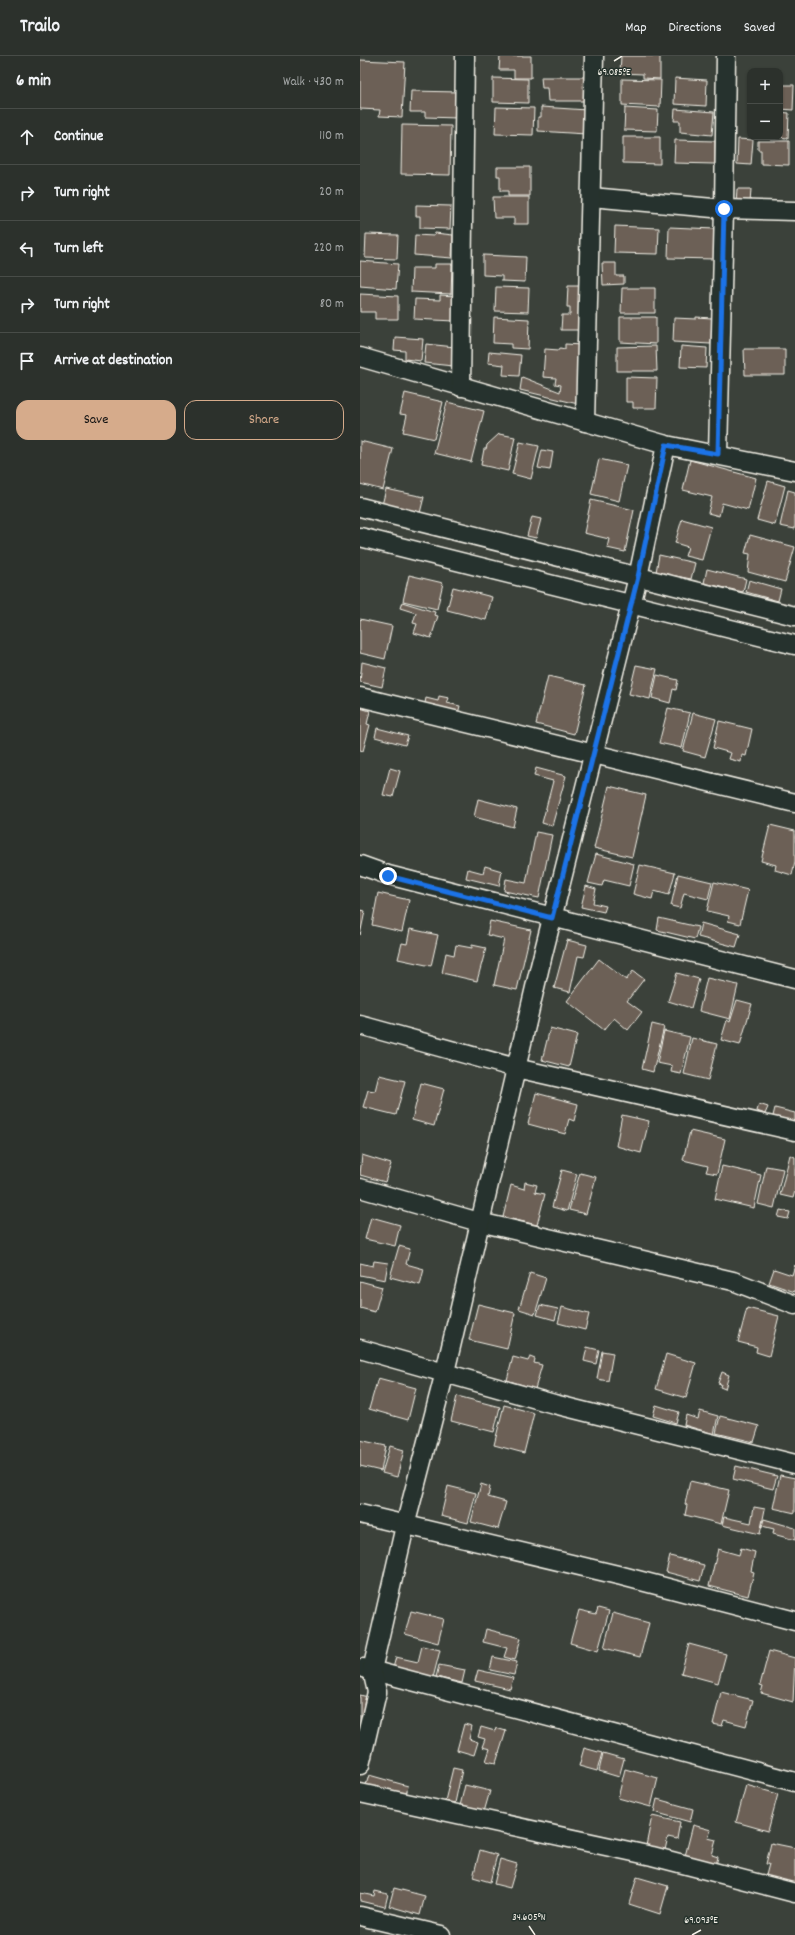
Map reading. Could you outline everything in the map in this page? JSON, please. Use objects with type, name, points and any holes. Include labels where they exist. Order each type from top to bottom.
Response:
[{"type":"street","points":[[461,387],[465,56]]},
{"type":"street","points":[[585,422],[594,56]]},
{"type":"street","points":[[718,454],[726,56]]},
{"type":"street","points":[[591,197],[724,209],[795,211]]},
{"type":"street","points":[[360,357],[666,445],[718,454],[795,471]]},
{"type":"street","points":[[360,1765],[377,1692],[366,1668],[445,1372],[479,1222],[552,918],[638,577],[666,445]]},
{"type":"street","points":[[360,507],[795,616]]},
{"type":"street","points":[[360,537],[795,645]]},
{"type":"street","points":[[360,697],[795,802]]},
{"type":"street","points":[[360,865],[388,876],[795,979]]},
{"type":"street","points":[[360,1025],[516,1068],[795,1131]]},
{"type":"street","points":[[360,1188],[479,1222],[733,1281],[795,1305]]},
{"type":"street","points":[[360,1349],[554,1404],[795,1464]]},
{"type":"street","points":[[360,1514],[404,1526],[622,1576],[795,1621]]},
{"type":"street","points":[[366,1668],[795,1782]]},
{"type":"street","points":[[360,1793],[652,1856],[795,1893]]},
{"type":"street","points":[[360,1916],[441,1935]]},
{"type":"building","points":[[500,56],[531,56],[531,78],[514,78],[514,70],[499,70]]},
{"type":"building","points":[[621,56],[660,56],[660,79],[643,78],[643,74],[620,73]]},
{"type":"building","points":[[360,60],[405,62],[402,117],[379,116],[380,110],[360,109]]},
{"type":"building","points":[[541,77],[587,77],[587,101],[548,101],[547,88],[542,88]]},
{"type":"building","points":[[493,78],[528,79],[528,103],[493,102]]},
{"type":"building","points":[[675,78],[707,80],[706,106],[674,104]]},
{"type":"building","points":[[622,79],[661,80],[660,107],[622,105]]},
{"type":"building","points":[[783,85],[794,85],[793,110],[783,109]]},
{"type":"building","points":[[411,91],[459,92],[458,118],[425,117],[425,112],[410,112]]},
{"type":"building","points":[[496,107],[534,108],[533,135],[495,134]]},
{"type":"building","points":[[541,107],[587,110],[586,134],[538,131],[538,117],[541,117]]},
{"type":"building","points":[[625,108],[658,110],[657,131],[624,130]]},
{"type":"building","points":[[675,109],[714,112],[712,135],[680,132],[680,121],[674,121]]},
{"type":"building","points":[[783,112],[789,113],[788,138],[783,138]]},
{"type":"building","points":[[402,125],[451,126],[450,175],[401,174]]},
{"type":"building","points":[[623,137],[660,137],[660,164],[623,163]]},
{"type":"building","points":[[738,139],[753,140],[751,165],[737,164]]},
{"type":"building","points":[[675,140],[715,141],[715,164],[674,163]]},
{"type":"building","points":[[758,141],[789,141],[789,165],[761,164],[761,150],[758,150]]},
{"type":"building","points":[[497,167],[530,167],[530,196],[508,196],[508,191],[500,191],[500,176],[497,176]]},
{"type":"building","points":[[737,189],[751,189],[750,204],[736,204]]},
{"type":"building","points":[[493,197],[529,197],[529,224],[514,224],[514,218],[494,218]]},
{"type":"building","points":[[416,205],[451,206],[450,229],[420,228],[420,216],[416,216]]},
{"type":"building","points":[[615,226],[659,228],[658,254],[614,253]]},
{"type":"building","points":[[669,227],[715,229],[715,259],[668,258]]},
{"type":"building","points":[[435,233],[453,235],[452,258],[414,255],[415,235],[434,236]]},
{"type":"building","points":[[366,234],[398,235],[397,259],[365,258]]},
{"type":"building","points":[[483,255],[526,257],[525,282],[502,281],[502,276],[483,275]]},
{"type":"building","points":[[360,261],[398,264],[396,289],[360,286]]},
{"type":"building","points":[[602,263],[616,263],[616,276],[624,276],[624,284],[603,285]]},
{"type":"building","points":[[435,264],[452,264],[451,294],[411,292],[412,268],[435,268]]},
{"type":"building","points":[[568,286],[580,286],[578,330],[561,330],[562,315],[570,315],[570,307],[567,307]]},
{"type":"building","points":[[496,287],[529,288],[528,312],[495,311]]},
{"type":"building","points":[[622,288],[655,288],[655,313],[621,313]]},
{"type":"building","points":[[360,294],[398,296],[398,319],[375,319],[375,312],[360,312]]},
{"type":"building","points":[[440,295],[455,296],[454,321],[414,319],[415,299],[440,300]]},
{"type":"building","points":[[494,317],[529,319],[528,349],[511,348],[511,344],[493,343]]},
{"type":"building","points":[[620,317],[656,317],[656,344],[620,342]]},
{"type":"building","points":[[696,317],[712,318],[711,344],[673,342],[674,318],[696,319]]},
{"type":"building","points":[[395,337],[423,339],[421,361],[405,359],[405,351],[394,350]]},
{"type":"building","points":[[426,344],[455,347],[453,366],[424,363]]},
{"type":"building","points":[[565,344],[582,345],[578,404],[520,390],[522,377],[560,392],[561,385],[555,384],[556,378],[543,377],[545,349],[565,349]]},
{"type":"building","points":[[656,346],[657,371],[617,371],[617,347]]},
{"type":"building","points":[[681,346],[707,348],[706,368],[680,367]]},
{"type":"building","points":[[744,349],[785,349],[785,375],[745,375]]},
{"type":"building","points":[[489,352],[521,355],[519,376],[503,375],[504,365],[488,363]]},
{"type":"building","points":[[626,377],[657,378],[656,408],[633,408],[633,402],[626,402]]},
{"type":"building","points":[[405,393],[443,402],[434,439],[403,432],[407,415],[400,414]]},
{"type":"building","points":[[447,402],[484,411],[471,462],[434,453]]},
{"type":"building","points":[[499,434],[515,437],[508,471],[481,465],[484,449],[486,449],[487,445]]},
{"type":"building","points":[[360,441],[393,449],[383,490],[360,484]]},
{"type":"building","points":[[520,442],[539,446],[531,479],[512,474]]},
{"type":"building","points":[[542,450],[553,452],[550,470],[538,468]]},
{"type":"building","points":[[599,459],[627,465],[619,501],[591,494]]},
{"type":"building","points":[[690,460],[756,478],[748,510],[722,503],[719,516],[708,513],[712,497],[683,490]]},
{"type":"building","points":[[768,481],[785,486],[775,525],[757,520]]},
{"type":"building","points":[[386,489],[424,497],[420,513],[382,505]]},
{"type":"building","points":[[788,490],[795,492],[795,529],[780,526]]},
{"type":"building","points":[[591,500],[634,510],[625,552],[607,548],[609,539],[584,533]]},
{"type":"building","points":[[532,517],[541,519],[536,538],[527,536]]},
{"type":"building","points":[[682,519],[711,527],[702,560],[685,556],[688,547],[675,543]]},
{"type":"building","points":[[750,535],[795,547],[785,582],[748,572],[750,554],[745,553]]},
{"type":"building","points":[[659,555],[695,563],[691,579],[656,572]]},
{"type":"building","points":[[707,569],[746,579],[743,592],[704,583]]},
{"type":"building","points":[[409,575],[443,583],[437,609],[403,601]]},
{"type":"building","points":[[749,580],[781,589],[778,601],[746,592]]},
{"type":"building","points":[[453,587],[492,597],[486,620],[447,610]]},
{"type":"building","points":[[402,602],[435,612],[434,615],[438,616],[431,638],[414,633],[417,624],[413,623],[416,613],[400,608]]},
{"type":"building","points":[[360,619],[392,626],[385,659],[360,653]]},
{"type":"building","points":[[362,662],[386,668],[382,687],[360,682]]},
{"type":"building","points":[[636,665],[657,669],[650,699],[629,694]]},
{"type":"building","points":[[657,675],[678,680],[676,690],[673,689],[670,703],[652,698]]},
{"type":"building","points":[[548,676],[586,685],[574,734],[536,724]]},
{"type":"building","points":[[439,696],[449,698],[447,703],[460,706],[457,717],[424,708],[426,698],[438,701]]},
{"type":"building","points":[[360,708],[370,711],[367,724],[370,725],[363,751],[360,750]]},
{"type":"building","points":[[668,708],[690,713],[682,748],[659,743]]},
{"type":"building","points":[[693,713],[716,719],[705,757],[683,751]]},
{"type":"building","points":[[719,721],[752,729],[746,756],[742,755],[741,762],[729,759],[731,753],[713,748]]},
{"type":"building","points":[[377,728],[408,736],[405,745],[375,737]]},
{"type":"building","points":[[390,768],[400,771],[393,797],[383,795]]},
{"type":"building","points":[[536,768],[566,776],[552,826],[542,823],[553,781],[534,776]]},
{"type":"building","points":[[609,786],[646,795],[632,857],[594,848]]},
{"type":"building","points":[[478,799],[517,809],[513,827],[474,817]]},
{"type":"building","points":[[770,825],[795,831],[795,861],[792,875],[775,870],[776,865],[761,861]]},
{"type":"building","points":[[536,832],[552,835],[539,898],[504,891],[506,879],[526,883]]},
{"type":"building","points":[[596,854],[634,864],[629,886],[604,880],[602,886],[588,883]]},
{"type":"building","points":[[640,865],[675,873],[669,895],[654,891],[652,899],[633,894]]},
{"type":"building","points":[[485,866],[502,871],[499,886],[466,878],[468,869],[483,873]]},
{"type":"building","points":[[678,874],[712,882],[708,899],[684,893],[680,908],[671,906]]},
{"type":"building","points":[[714,882],[748,890],[740,924],[728,921],[729,916],[707,911]]},
{"type":"building","points":[[586,886],[596,889],[593,903],[606,906],[604,912],[581,907]]},
{"type":"building","points":[[378,893],[409,900],[402,932],[372,925]]},
{"type":"building","points":[[360,910],[365,911],[360,935]]},
{"type":"building","points":[[659,918],[698,927],[695,939],[657,930]]},
{"type":"building","points":[[490,921],[531,930],[517,990],[494,985],[504,939],[487,935]]},
{"type":"building","points":[[701,923],[740,934],[736,947],[698,937]]},
{"type":"building","points":[[410,929],[438,935],[431,966],[398,959],[402,943],[407,944]]},
{"type":"building","points":[[567,940],[587,945],[584,957],[578,956],[570,992],[554,988]]},
{"type":"building","points":[[456,945],[472,948],[472,945],[486,948],[477,981],[442,973],[446,953],[454,955]]},
{"type":"building","points":[[599,959],[626,980],[633,971],[644,979],[627,1001],[642,1012],[628,1030],[614,1018],[604,1030],[567,1001]]},
{"type":"building","points":[[677,973],[699,979],[691,1008],[668,1001]]},
{"type":"building","points":[[707,978],[738,985],[730,1019],[699,1011]]},
{"type":"building","points":[[737,1000],[752,1004],[740,1045],[721,1040],[727,1020],[730,1022]]},
{"type":"building","points":[[652,1024],[664,1027],[653,1072],[642,1069]]},
{"type":"building","points":[[550,1028],[577,1035],[569,1067],[542,1060]]},
{"type":"building","points":[[664,1031],[690,1037],[681,1074],[671,1072],[672,1066],[657,1063]]},
{"type":"building","points":[[692,1038],[717,1044],[708,1080],[684,1074]]},
{"type":"building","points":[[379,1075],[405,1081],[396,1115],[363,1107],[368,1090],[375,1091]]},
{"type":"building","points":[[421,1083],[444,1089],[434,1126],[412,1120]]},
{"type":"building","points":[[536,1093],[578,1104],[574,1121],[569,1119],[565,1134],[528,1124]]},
{"type":"building","points":[[759,1104],[768,1107],[765,1114],[757,1111]]},
{"type":"building","points":[[775,1108],[795,1113],[795,1122],[773,1116]]},
{"type":"building","points":[[622,1115],[649,1121],[641,1153],[616,1146]]},
{"type":"building","points":[[690,1131],[725,1139],[717,1174],[706,1172],[708,1166],[683,1160]]},
{"type":"building","points":[[362,1155],[391,1164],[385,1182],[360,1175]]},
{"type":"building","points":[[790,1155],[795,1157],[795,1191],[793,1198],[780,1195]]},
{"type":"building","points":[[722,1166],[761,1175],[754,1208],[715,1199]]},
{"type":"building","points":[[766,1166],[783,1169],[774,1208],[758,1204]]},
{"type":"building","points":[[562,1170],[577,1174],[567,1211],[552,1207]]},
{"type":"building","points":[[580,1173],[596,1177],[586,1214],[569,1210]]},
{"type":"building","points":[[525,1182],[537,1185],[535,1192],[545,1194],[537,1225],[503,1217],[511,1185],[524,1189]]},
{"type":"building","points":[[780,1210],[790,1212],[788,1219],[778,1217]]},
{"type":"building","points":[[371,1217],[400,1225],[395,1246],[365,1239]]},
{"type":"building","points":[[399,1246],[410,1249],[406,1264],[424,1269],[420,1285],[390,1277]]},
{"type":"building","points":[[374,1261],[388,1263],[385,1280],[360,1275],[360,1263],[373,1266]]},
{"type":"building","points":[[795,1265],[795,1292],[769,1283],[774,1269],[792,1275]]},
{"type":"building","points":[[530,1273],[546,1278],[535,1314],[519,1309]]},
{"type":"building","points":[[360,1281],[382,1287],[375,1312],[360,1308]]},
{"type":"building","points":[[478,1304],[515,1313],[507,1349],[469,1340]]},
{"type":"building","points":[[540,1305],[558,1309],[555,1320],[537,1315]]},
{"type":"building","points":[[562,1307],[589,1314],[585,1330],[558,1323]]},
{"type":"building","points":[[747,1308],[779,1316],[769,1356],[756,1352],[757,1347],[738,1342]]},
{"type":"building","points":[[587,1347],[599,1350],[596,1364],[584,1361]]},
{"type":"building","points":[[602,1351],[613,1353],[608,1381],[597,1379]]},
{"type":"building","points":[[666,1354],[696,1363],[686,1398],[656,1389]]},
{"type":"building","points":[[513,1357],[528,1361],[530,1357],[535,1359],[534,1363],[542,1365],[535,1389],[507,1380]]},
{"type":"building","points":[[722,1372],[729,1375],[725,1389],[720,1387],[721,1384],[718,1383]]},
{"type":"building","points":[[378,1378],[416,1388],[408,1420],[369,1409]]},
{"type":"building","points":[[457,1396],[500,1407],[494,1432],[451,1421]]},
{"type":"building","points":[[504,1405],[534,1413],[524,1453],[494,1445]]},
{"type":"building","points":[[656,1405],[679,1412],[676,1423],[653,1416]]},
{"type":"building","points":[[700,1411],[718,1416],[714,1434],[684,1425],[686,1415],[698,1419]]},
{"type":"building","points":[[720,1416],[759,1426],[754,1442],[716,1433]]},
{"type":"building","points":[[360,1440],[386,1446],[381,1471],[360,1466]]},
{"type":"building","points":[[390,1446],[404,1450],[397,1477],[382,1473]]},
{"type":"building","points":[[736,1466],[777,1476],[773,1489],[733,1479]]},
{"type":"building","points":[[780,1475],[795,1478],[795,1513],[773,1508]]},
{"type":"building","points":[[690,1481],[729,1490],[721,1524],[685,1515],[687,1505],[685,1504]]},
{"type":"building","points":[[481,1484],[490,1487],[488,1497],[506,1502],[498,1529],[471,1522]]},
{"type":"building","points":[[448,1486],[476,1493],[468,1523],[441,1516]]},
{"type":"building","points":[[754,1507],[765,1509],[760,1534],[722,1525],[724,1517],[751,1523]]},
{"type":"building","points":[[764,1519],[795,1528],[795,1540],[773,1534],[774,1529],[762,1526]]},
{"type":"building","points":[[741,1548],[755,1552],[751,1571],[754,1572],[748,1596],[709,1586],[718,1549],[739,1555]]},
{"type":"building","points":[[670,1556],[704,1565],[700,1581],[666,1572]]},
{"type":"building","points":[[598,1608],[609,1611],[598,1651],[570,1643],[579,1610],[596,1614]]},
{"type":"building","points":[[411,1611],[444,1619],[438,1643],[405,1634]]},
{"type":"building","points":[[613,1613],[649,1623],[640,1657],[604,1648]]},
{"type":"building","points":[[486,1629],[521,1638],[515,1660],[504,1657],[507,1648],[483,1642]]},
{"type":"building","points":[[689,1644],[726,1654],[718,1683],[681,1673]]},
{"type":"building","points":[[422,1646],[440,1650],[433,1678],[393,1668],[396,1657],[418,1662]]},
{"type":"building","points":[[769,1651],[795,1658],[793,1702],[761,1693],[763,1686],[760,1685]]},
{"type":"building","points":[[493,1657],[517,1662],[514,1675],[490,1670]]},
{"type":"building","points":[[439,1665],[465,1670],[462,1683],[436,1677]]},
{"type":"building","points":[[478,1670],[513,1678],[510,1689],[475,1681]]},
{"type":"building","points":[[721,1692],[753,1700],[746,1726],[724,1720],[722,1726],[713,1724]]},
{"type":"building","points":[[360,1695],[372,1698],[360,1729]]},
{"type":"building","points":[[464,1724],[472,1726],[469,1739],[478,1742],[474,1755],[457,1750]]},
{"type":"building","points":[[481,1727],[495,1731],[496,1728],[506,1731],[496,1763],[486,1761],[490,1749],[482,1747],[485,1739],[478,1737]]},
{"type":"building","points":[[584,1748],[602,1753],[597,1771],[579,1766]]},
{"type":"building","points":[[603,1753],[624,1759],[619,1777],[599,1771]]},
{"type":"building","points":[[453,1768],[462,1770],[455,1803],[445,1801]]},
{"type":"building","points":[[625,1769],[658,1778],[651,1807],[618,1798]]},
{"type":"building","points":[[369,1775],[408,1786],[406,1796],[366,1785]]},
{"type":"building","points":[[465,1785],[490,1791],[484,1812],[460,1806]]},
{"type":"building","points":[[746,1785],[778,1794],[768,1831],[736,1822]]},
{"type":"building","points":[[657,1799],[693,1809],[690,1822],[654,1812]]},
{"type":"building","points":[[652,1816],[680,1822],[677,1839],[668,1837],[665,1850],[646,1846]]},
{"type":"building","points":[[693,1825],[711,1830],[708,1838],[716,1840],[712,1855],[718,1857],[715,1869],[684,1860]]},
{"type":"building","points":[[771,1843],[795,1848],[795,1887],[765,1879],[769,1864],[766,1864]]},
{"type":"building","points":[[480,1850],[497,1855],[490,1882],[473,1877]]},
{"type":"building","points":[[500,1859],[517,1864],[510,1888],[494,1884]]},
{"type":"building","points":[[637,1877],[668,1886],[660,1914],[629,1904]]},
{"type":"building","points":[[394,1888],[425,1896],[420,1915],[389,1906]]},
{"type":"building","points":[[375,1891],[388,1894],[385,1907],[360,1901],[360,1893],[374,1896]]},
{"type":"route","points":[[388,876],[552,918],[638,577],[666,445],[718,454],[724,209]]}]
